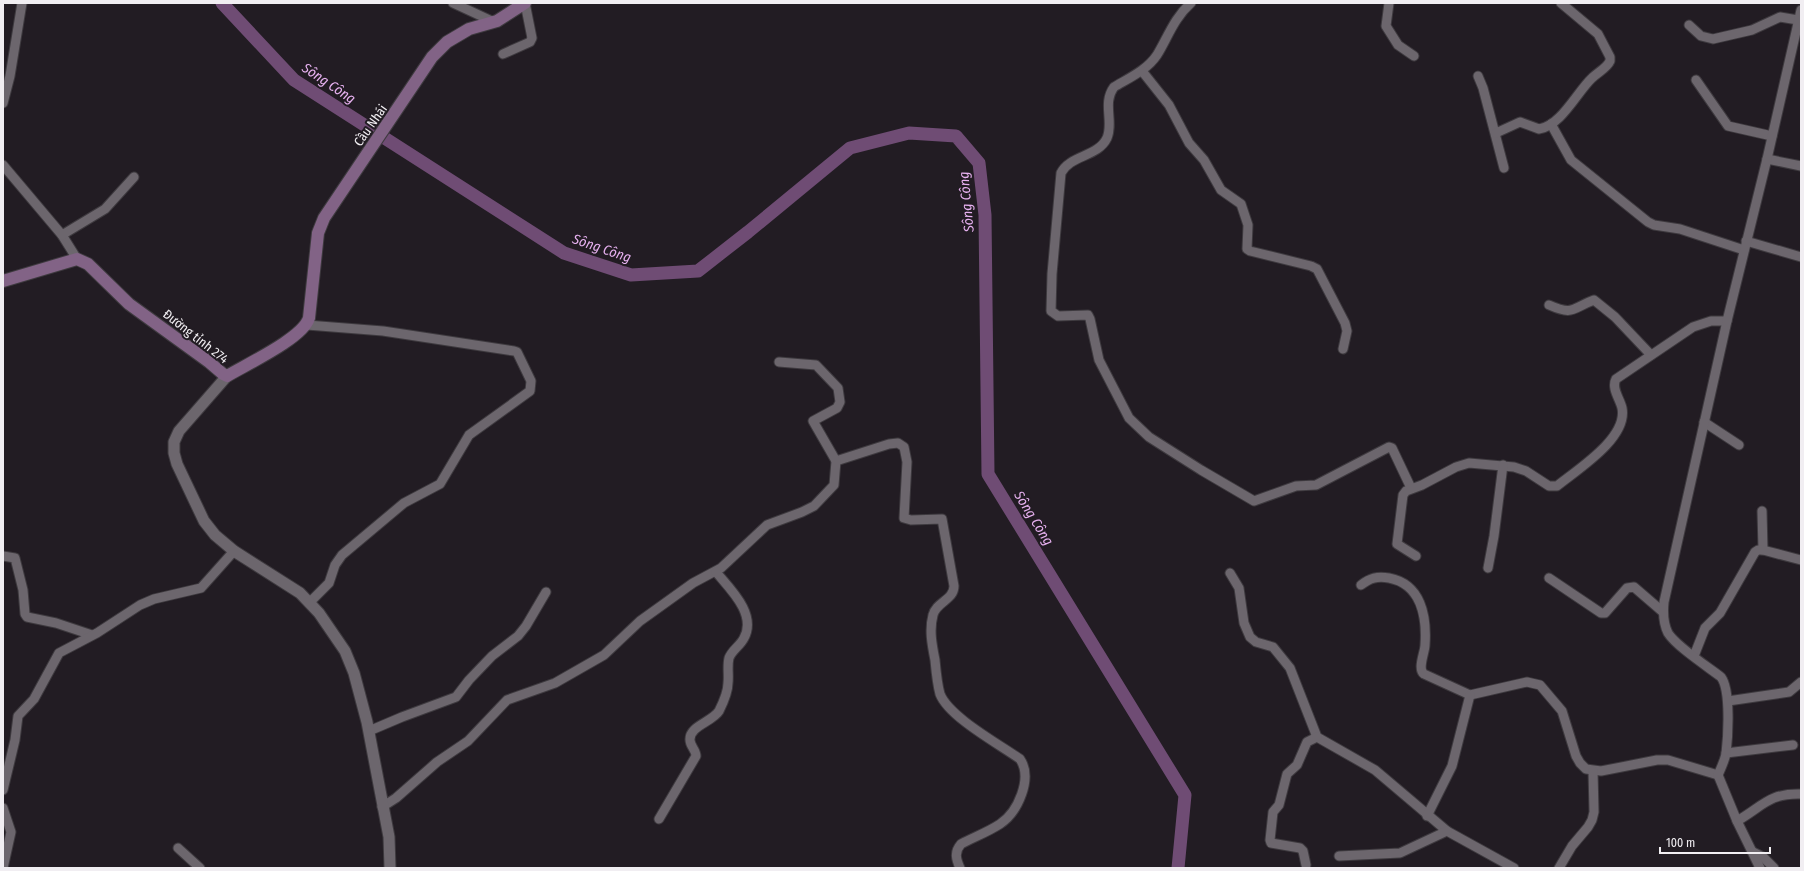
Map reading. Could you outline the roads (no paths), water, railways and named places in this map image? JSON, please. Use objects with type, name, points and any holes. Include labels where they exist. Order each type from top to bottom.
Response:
[{"type":"main road","name":"Cầu Nhái","points":[[307,325],[318,234],[324,218],[405,100],[432,57],[447,42],[468,29],[494,22],[525,3]]},
{"type":"main road","name":"Đường tỉnh 274","points":[[77,259],[88,264],[129,304],[227,376],[276,348],[307,325]]},
{"type":"main road","points":[[3,281],[77,259]]},
{"type":"street","points":[[3,103],[10,76],[22,3]]},
{"type":"street","points":[[453,3],[494,22]]},
{"type":"street","points":[[503,54],[530,42],[532,38],[525,3]]},
{"type":"street","points":[[1191,3],[1173,23],[1156,56],[1142,71],[1114,87],[1110,93],[1108,99],[1109,131],[1102,144],[1068,163],[1061,173],[1052,274],[1051,311],[1058,316],[1088,315],[1100,360],[1129,418],[1149,436],[1254,502],[1296,486],[1316,485],[1389,447],[1392,448],[1412,488]]},
{"type":"street","points":[[1388,3],[1386,26],[1398,45],[1414,56]]},
{"type":"street","points":[[1496,134],[1520,122],[1539,129],[1551,124],[1576,99],[1589,81],[1610,61],[1610,57],[1598,34],[1561,3]]},
{"type":"street","points":[[1760,868],[1737,821],[1718,775],[1726,753],[1727,689],[1721,677],[1673,639],[1668,632],[1663,612],[1727,321],[1767,159],[1801,10]]},
{"type":"street","points":[[1689,25],[1701,36],[1714,39],[1752,30],[1780,17],[1798,20]]},
{"type":"street","points":[[1142,71],[1169,105],[1189,143],[1204,160],[1221,190],[1241,204],[1248,225],[1247,249],[1311,266],[1320,273],[1345,323],[1347,331],[1343,349]]},
{"type":"street","points":[[1478,76],[1483,88],[1504,168]]},
{"type":"street","points":[[1696,80],[1728,126],[1772,136]]},
{"type":"street","points":[[1551,124],[1571,160],[1648,222],[1654,225],[1680,229],[1745,246],[1801,257]]},
{"type":"street","points":[[1767,159],[1801,166]]},
{"type":"street","points":[[3,165],[62,235],[77,259]]},
{"type":"street","points":[[62,235],[106,209],[134,177]]},
{"type":"street","points":[[1549,305],[1564,311],[1571,310],[1594,300],[1615,317],[1652,355]]},
{"type":"street","points":[[1416,556],[1399,546],[1396,540],[1402,498],[1406,491],[1422,485],[1463,464],[1503,465],[1526,471],[1549,486],[1557,486],[1597,454],[1616,435],[1622,422],[1623,415],[1614,382],[1693,327],[1711,321],[1727,321]]},
{"type":"street","points":[[307,325],[383,331],[514,350],[518,352],[532,386],[530,391],[469,435],[440,484],[404,503],[342,555],[336,565],[329,583],[309,603]]},
{"type":"street","points":[[382,807],[396,798],[437,762],[468,741],[507,700],[555,683],[604,655],[640,621],[693,583],[716,572],[767,525],[814,506],[834,485],[836,461],[813,421],[837,408],[840,402],[838,388],[816,365],[779,362]]},
{"type":"street","points":[[227,376],[179,431],[174,442],[174,453],[177,464],[204,521],[215,535],[234,551],[285,582],[300,593],[333,632],[345,651],[354,673],[369,731],[388,837],[390,868]]},
{"type":"street","points":[[1704,422],[1738,445]]},
{"type":"street","points":[[836,461],[889,444],[898,443],[904,447],[907,462],[904,518],[911,520],[942,519],[954,586],[952,594],[938,607],[933,615],[932,639],[940,694],[948,705],[965,722],[1020,759],[1026,771],[1020,799],[1005,820],[1001,824],[961,844],[957,848],[956,858],[960,868]]},
{"type":"street","points":[[1488,568],[1494,536],[1503,465]]},
{"type":"street","points":[[1762,511],[1763,550]]},
{"type":"street","points":[[1694,656],[1705,628],[1720,613],[1755,552],[1758,550],[1763,550],[1801,560]]},
{"type":"street","points":[[3,790],[20,712],[34,699],[59,653],[92,635],[116,619],[154,599],[202,588],[234,551]]},
{"type":"street","points":[[3,556],[15,558],[22,583],[25,614],[27,617],[56,623],[92,635]]},
{"type":"street","points":[[659,819],[696,756],[696,752],[690,740],[690,734],[694,730],[709,722],[720,710],[728,685],[730,657],[744,639],[746,630],[744,609],[716,572]]},
{"type":"street","points":[[1230,573],[1239,588],[1244,623],[1250,637],[1256,642],[1273,647],[1290,668],[1317,737],[1376,770],[1427,816],[1447,831],[1514,868]]},
{"type":"street","points":[[1361,585],[1370,578],[1389,578],[1408,585],[1415,592],[1423,609],[1425,625],[1425,645],[1421,672],[1470,695],[1527,682],[1540,685],[1562,711],[1580,764],[1586,769],[1601,771],[1657,760],[1668,760],[1718,775]]},
{"type":"street","points":[[1549,578],[1601,613],[1606,613],[1627,588],[1631,587],[1663,612]]},
{"type":"street","points":[[369,731],[402,716],[456,697],[469,680],[492,656],[518,636],[526,626],[546,592]]},
{"type":"street","points":[[1728,701],[1789,692],[1801,682]]},
{"type":"street","points":[[1427,816],[1452,766],[1470,695]]},
{"type":"street","points":[[1306,865],[1304,851],[1300,848],[1272,843],[1270,840],[1273,812],[1279,805],[1287,774],[1297,765],[1307,742],[1317,737]]},
{"type":"street","points":[[1726,753],[1793,745]]},
{"type":"street","points":[[1559,868],[1572,846],[1588,828],[1592,820],[1594,812],[1593,771]]},
{"type":"street","points":[[1737,821],[1774,796],[1801,794]]},
{"type":"street","points":[[3,808],[11,832],[4,868]]},
{"type":"street","points":[[1340,856],[1400,853],[1447,831]]},
{"type":"street","points":[[178,848],[200,868]]},
{"type":"street","points":[[1753,852],[1764,857],[1774,868]]},
{"type":"waterway","name":"Sông Công","points":[[222,3],[294,80],[564,253],[631,275],[698,271],[850,148],[909,133],[956,136],[979,163],[985,215],[988,474],[1185,795],[1178,868]]}]
